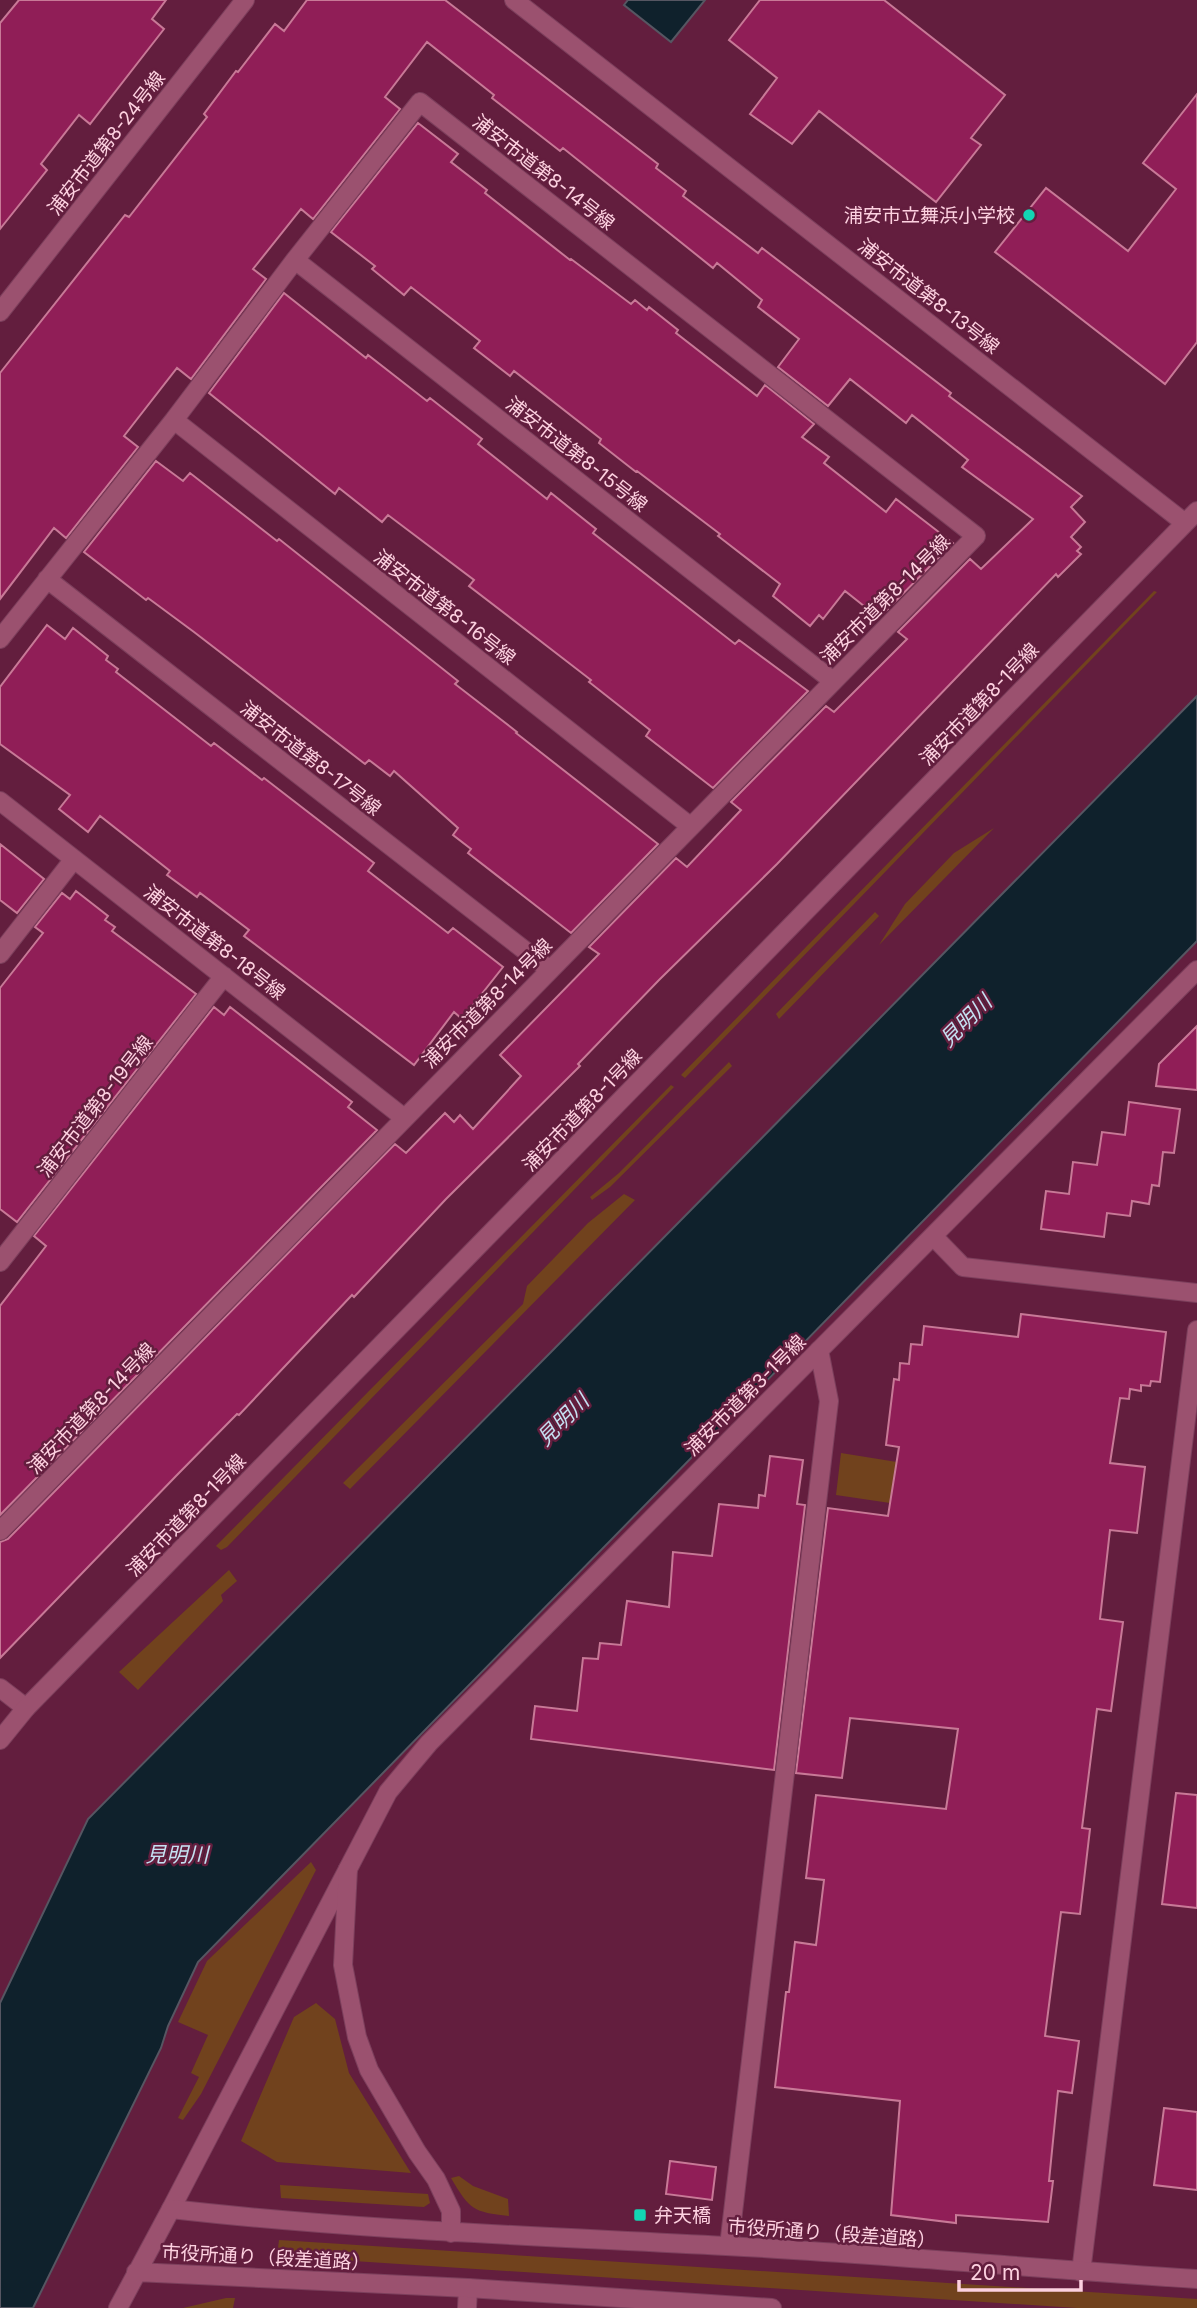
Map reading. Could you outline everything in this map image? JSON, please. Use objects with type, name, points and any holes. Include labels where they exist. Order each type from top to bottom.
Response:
[{"type":"street","name":"浦安市道第8-24号線","points":[[0,312],[245,0]]},
{"type":"street","name":"浦安市道第8-13号線","points":[[514,0],[1191,517]]},
{"type":"street","name":"浦安市道第8-14号線","points":[[0,639],[174,420],[295,260],[420,102],[976,536],[0,1531]]},
{"type":"street","name":"浦安市道第8-15号線","points":[[295,260],[833,681]]},
{"type":"street","name":"浦安市道第8-16号線","points":[[174,420],[690,826]]},
{"type":"street","name":"浦安市道第8-1号線","points":[[0,1740],[26,1708],[1191,517]]},
{"type":"street","name":"浦安市道第8-17号線","points":[[47,579],[550,970]]},
{"type":"street","name":"浦安市道第8-18号線","points":[[0,801],[404,1117]]},
{"type":"street","points":[[0,954],[74,859]]},
{"type":"street","name":"浦安市道第3-1号線","points":[[118,2308],[388,1793],[429,1743],[1197,970]]},
{"type":"street","name":"浦安市道第8-19号線","points":[[0,1262],[224,976]]},
{"type":"street","points":[[933,1236],[963,1267],[1197,1293]]},
{"type":"street","points":[[1081,2272],[1197,1330]]},
{"type":"street","points":[[729,2246],[829,1401],[819,1350]]},
{"type":"street","points":[[0,1688],[26,1708]]},
{"type":"street","points":[[348,1868],[343,1965],[357,2037],[369,2070],[436,2179],[451,2211],[451,2234]]},
{"type":"street","name":"市役所通り（段差道路）","points":[[171,2209],[451,2234],[729,2246],[1197,2280]]},
{"type":"street","name":"市役所通り（段差道路）","points":[[136,2273],[468,2288],[772,2308]]},
{"type":"street","points":[[467,2308],[468,2288]]},
{"type":"shaded area","points":[[1154,591],[1157,592],[685,1078],[681,1075]]},
{"type":"shaded area","points":[[994,828],[879,945],[905,904],[954,853]]},
{"type":"shaded area","points":[[875,912],[879,916],[779,1019],[776,1014]]},
{"type":"shaded area","points":[[729,1062],[732,1066],[610,1187],[592,1200],[590,1197],[619,1173]]},
{"type":"shaded area","points":[[671,1085],[674,1087],[227,1547],[221,1550],[216,1546]]},
{"type":"shaded area","points":[[624,1194],[635,1200],[350,1489],[343,1483],[523,1304],[527,1286],[588,1223]]},
{"type":"shaded area","points":[[841,1453],[897,1462],[890,1503],[836,1495]]},
{"type":"shaded area","points":[[229,1570],[237,1581],[221,1595],[223,1601],[138,1690],[119,1672]]},
{"type":"shaded area","points":[[311,1862],[316,1870],[201,2094],[183,2120],[178,2118],[199,2077],[191,2073],[208,2035],[178,2022],[207,1961]]},
{"type":"shaded area","points":[[316,2003],[335,2019],[349,2073],[411,2173],[277,2162],[241,2141],[294,2017]]},
{"type":"shaded area","points":[[459,2176],[473,2186],[508,2199],[509,2216],[474,2208],[451,2178]]},
{"type":"shaded area","points":[[280,2185],[428,2194],[430,2203],[424,2207],[281,2198]]},
{"type":"shaded area","points":[[279,2240],[1197,2299],[1197,2308],[1077,2308],[277,2256]]},
{"type":"shaded area","points":[[235,2298],[233,2308],[183,2308]]},
{"type":"water","points":[[628,0],[705,0],[671,42],[624,5]]},
{"type":"water","name":"見明川","points":[[1197,696],[1197,941],[198,1962],[168,2026],[161,2048],[33,2308],[0,2308],[0,2003],[88,1819]]},
{"type":"building","points":[[19,0],[166,0],[152,19],[164,29],[90,124],[79,115],[41,164],[47,170],[0,229],[0,23]]},
{"type":"building","points":[[307,0],[445,0],[658,164],[656,168],[686,191],[683,196],[758,253],[762,248],[951,393],[949,396],[1082,496],[1071,507],[1085,522],[1071,537],[1081,547],[1077,551],[1081,554],[1058,577],[1056,574],[777,864],[659,980],[578,1064],[580,1066],[446,1199],[354,1297],[352,1295],[239,1415],[237,1414],[176,1476],[0,1658],[0,1542],[8,1539],[395,1144],[406,1153],[445,1113],[454,1122],[460,1115],[473,1129],[521,1076],[500,1055],[599,954],[589,947],[676,858],[687,867],[741,810],[731,802],[826,706],[834,712],[907,639],[898,632],[970,559],[981,569],[1033,519],[962,467],[968,460],[912,415],[906,423],[850,379],[828,406],[778,367],[799,339],[758,307],[762,300],[717,263],[713,268],[563,148],[560,151],[492,98],[494,95],[427,42],[385,97],[400,109],[313,219],[301,209],[253,269],[266,279],[191,379],[177,368],[124,436],[138,447],[66,538],[54,528],[0,599],[0,373],[125,215],[129,217],[207,117],[204,114],[236,71],[238,72],[275,24],[284,31]]},
{"type":"building","points":[[760,0],[884,0],[1005,95],[971,138],[981,145],[936,202],[819,111],[792,144],[750,114],[777,78],[729,40]]},
{"type":"building","points":[[1197,94],[1197,342],[1165,384],[995,252],[1046,188],[1128,251],[1176,189],[1143,163]]},
{"type":"building","points":[[418,123],[458,154],[451,162],[487,190],[485,193],[570,260],[631,304],[635,300],[647,310],[649,307],[678,330],[676,333],[757,396],[765,385],[814,424],[802,437],[829,457],[824,463],[886,512],[896,499],[953,543],[879,618],[845,591],[823,619],[819,615],[810,626],[773,596],[780,584],[718,536],[720,534],[599,443],[601,439],[514,371],[510,376],[474,348],[480,341],[411,287],[404,295],[372,269],[375,266],[331,232]]},
{"type":"building","points":[[284,293],[366,358],[368,355],[427,401],[430,398],[482,439],[478,444],[547,499],[551,493],[596,529],[593,533],[735,644],[739,640],[808,691],[713,788],[646,736],[650,730],[589,682],[591,680],[469,586],[474,580],[388,515],[382,522],[339,488],[335,494],[209,393]]},
{"type":"building","points":[[156,461],[183,481],[190,473],[277,541],[279,539],[458,681],[455,684],[658,844],[571,933],[468,853],[471,849],[453,835],[458,828],[394,771],[390,776],[369,760],[365,764],[194,632],[148,598],[146,600],[84,552]]},
{"type":"building","points":[[47,625],[65,639],[73,628],[108,656],[106,660],[118,669],[116,672],[211,746],[214,743],[262,780],[264,778],[374,863],[368,871],[448,933],[453,928],[503,967],[462,1019],[454,1012],[414,1065],[244,936],[249,930],[200,893],[197,897],[167,875],[170,871],[100,816],[88,832],[59,809],[70,795],[0,744],[0,687]]},
{"type":"building","points":[[0,844],[44,879],[17,913],[0,900]]},
{"type":"building","points":[[76,891],[108,916],[105,920],[115,927],[112,931],[196,994],[17,1222],[0,1209],[0,988],[43,933],[35,927],[62,893],[70,899]]},
{"type":"building","points":[[214,1007],[224,1015],[230,1007],[352,1102],[348,1107],[377,1130],[0,1515],[0,1306],[46,1246],[34,1236]]},
{"type":"building","points":[[1197,1026],[1197,1090],[1156,1086],[1159,1064]]},
{"type":"building","points":[[1129,1102],[1180,1109],[1174,1153],[1163,1152],[1159,1186],[1152,1185],[1149,1204],[1132,1201],[1130,1216],[1107,1213],[1104,1237],[1041,1229],[1046,1191],[1069,1194],[1073,1162],[1097,1165],[1102,1132],[1125,1135]]},
{"type":"building","points":[[1021,1314],[1166,1332],[1160,1382],[1151,1381],[1150,1386],[1141,1385],[1141,1391],[1130,1389],[1129,1399],[1120,1398],[1110,1463],[1145,1467],[1137,1533],[1110,1530],[1100,1619],[1123,1622],[1111,1711],[1097,1709],[1082,1828],[1090,1829],[1080,1914],[1061,1912],[1045,2036],[1079,2041],[1072,2093],[1058,2091],[1049,2181],[1053,2181],[1048,2222],[956,2215],[956,2223],[891,2215],[900,2101],[775,2087],[795,1942],[816,1945],[824,1880],[806,1878],[816,1795],[946,1809],[958,1729],[850,1718],[842,1778],[796,1773],[828,1508],[888,1516],[899,1447],[886,1445],[894,1379],[899,1380],[900,1363],[909,1364],[911,1344],[922,1345],[924,1326],[1018,1337]]},
{"type":"building","points":[[770,1456],[803,1460],[797,1504],[805,1505],[774,1770],[531,1739],[535,1706],[577,1711],[583,1658],[598,1659],[600,1643],[621,1645],[627,1601],[669,1607],[673,1552],[712,1556],[719,1504],[758,1508],[759,1495],[765,1496]]},
{"type":"building","points":[[1176,1793],[1197,1795],[1197,1908],[1162,1904]]},
{"type":"building","points":[[1164,2108],[1197,2112],[1197,2190],[1154,2185]]},
{"type":"building","points":[[670,2161],[716,2167],[712,2200],[666,2194]]},
{"type":"place","name":"浦安市立舞浜小学校","points":[[1029,215]]},
{"type":"place","name":"弁天橋","points":[[640,2215]]}]
